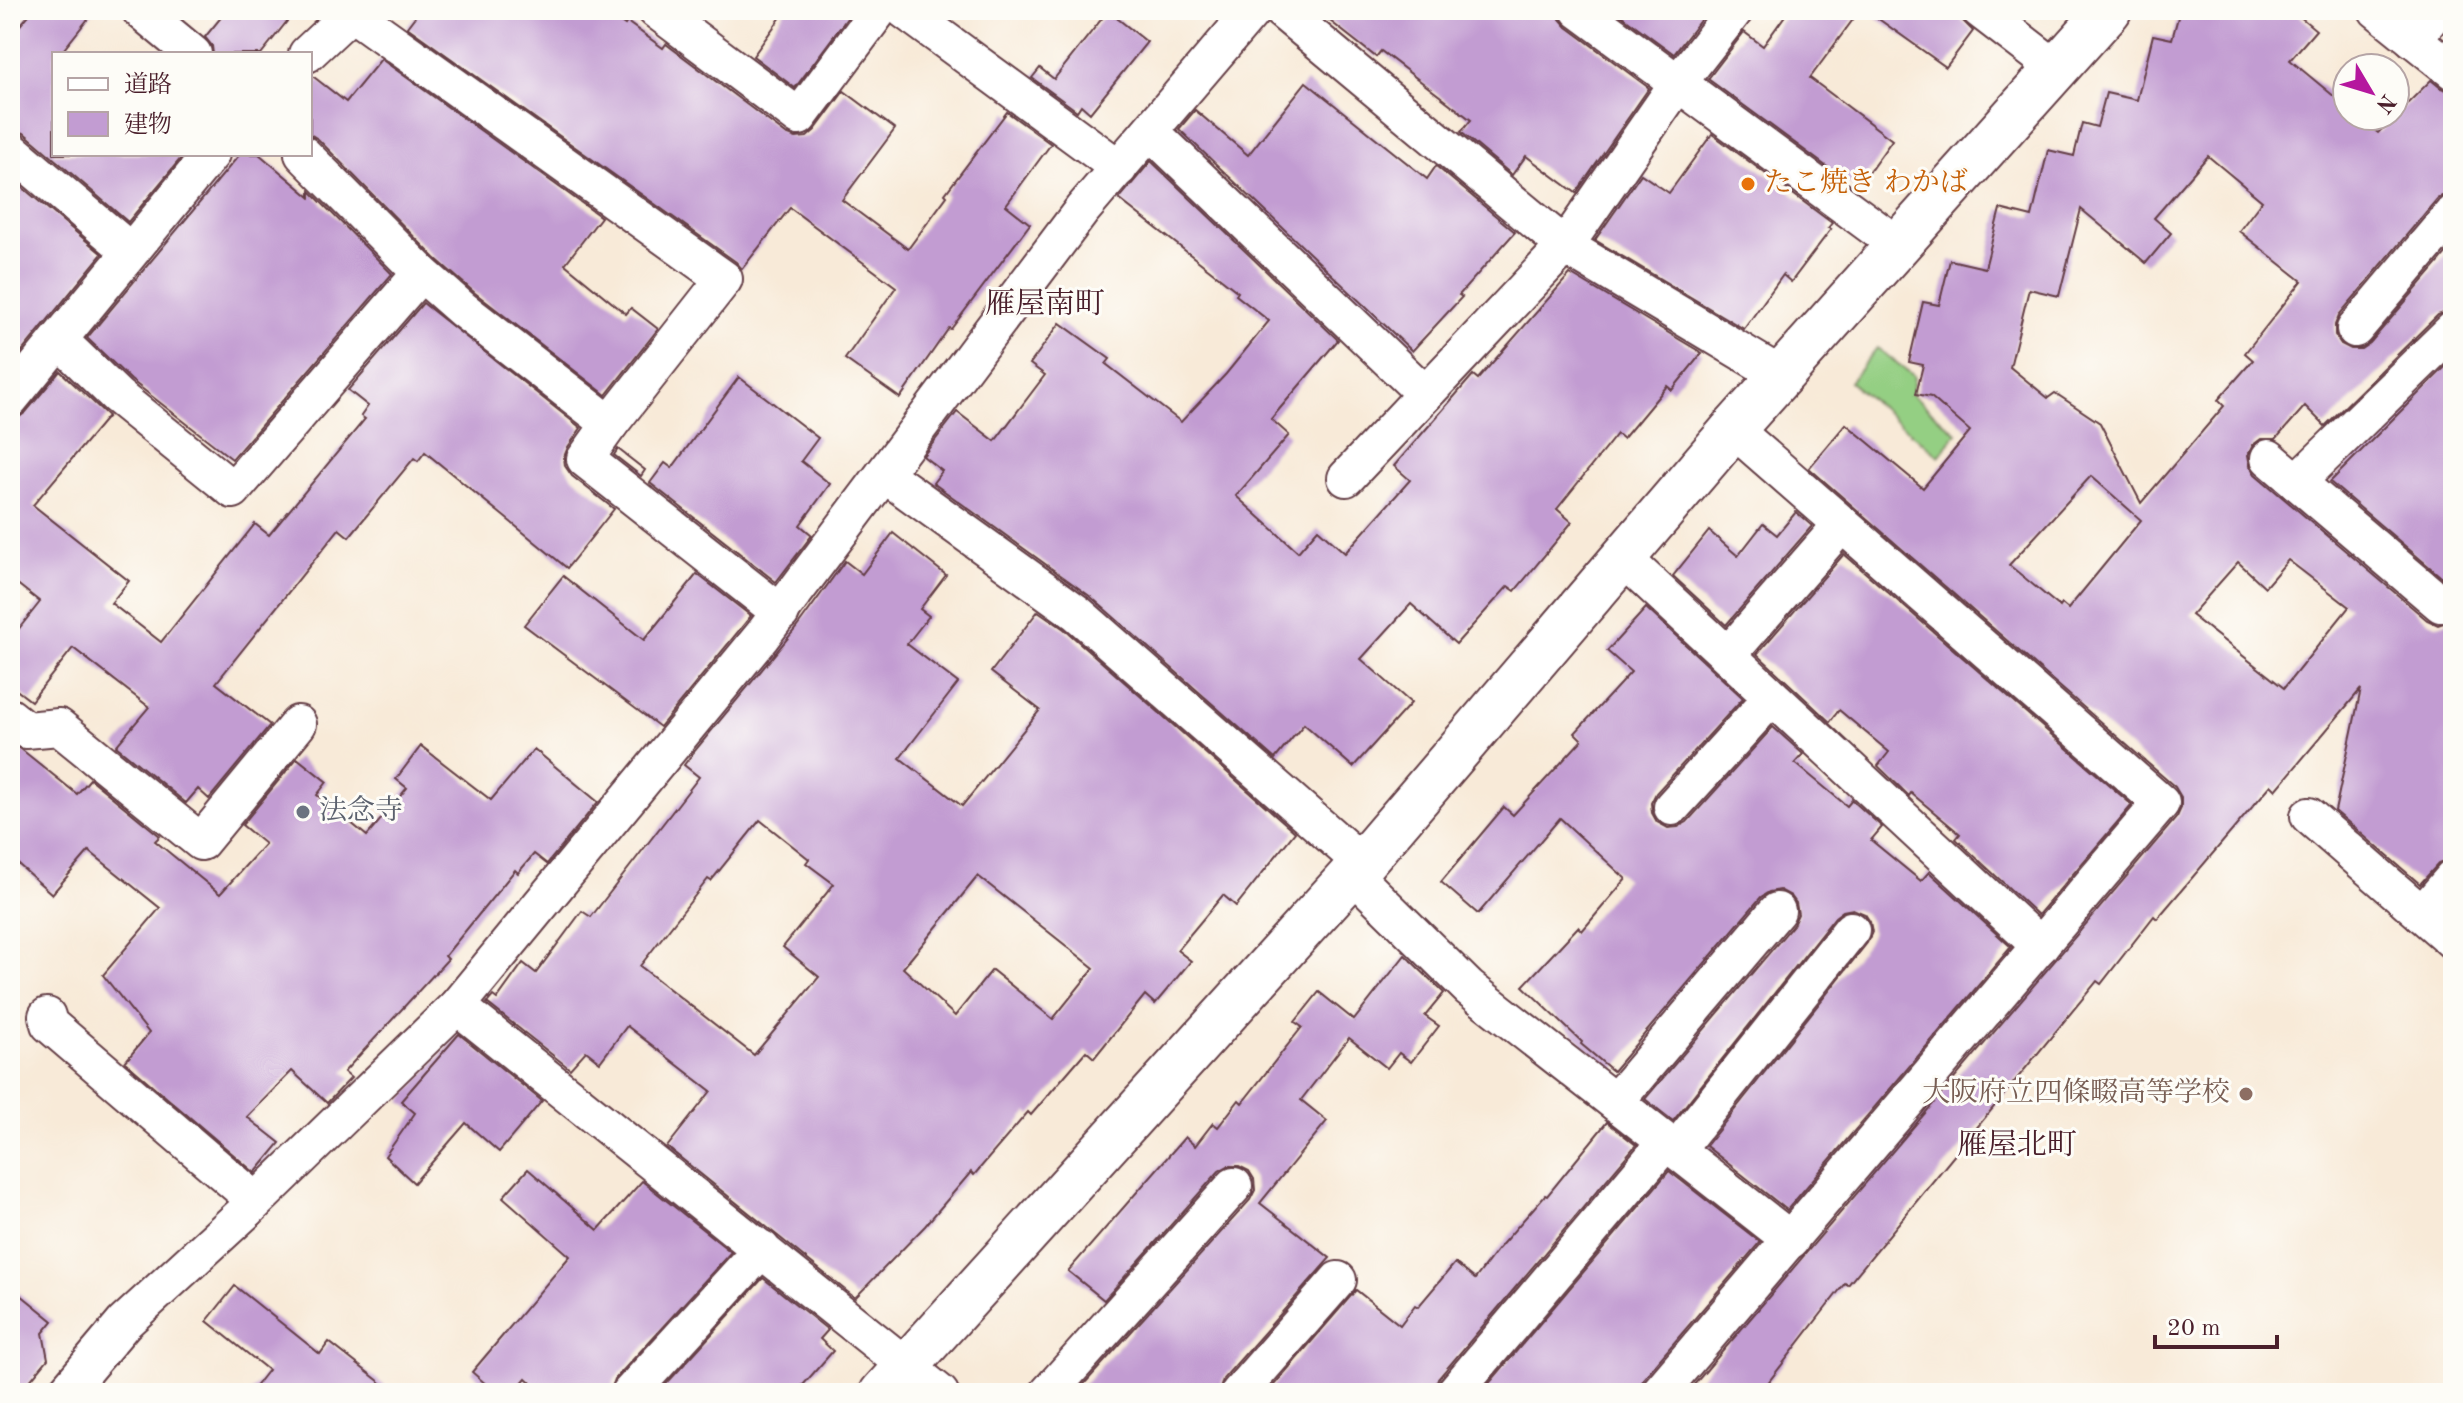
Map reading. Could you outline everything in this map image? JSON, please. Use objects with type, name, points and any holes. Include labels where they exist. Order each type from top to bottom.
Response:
[{"type":"street","points":[[140,10],[191,52]]},
{"type":"street","points":[[656,10],[799,117],[879,10]]},
{"type":"street","points":[[904,10],[1119,168]]},
{"type":"street","points":[[65,1393],[124,1323],[247,1210],[457,1006],[781,613],[1082,210],[1253,10]]},
{"type":"street","points":[[1281,10],[1565,246],[1782,376]]},
{"type":"street","points":[[1579,10],[1899,246]]},
{"type":"street","points":[[1346,478],[1565,246],[1678,83],[1735,10]]},
{"type":"street","points":[[1980,10],[2057,69]]},
{"type":"street","points":[[894,1379],[1357,868],[1733,429],[2109,10]]},
{"type":"street","points":[[2377,10],[2453,71]]},
{"type":"street","points":[[2413,39],[2437,10]]},
{"type":"street","points":[[309,52],[353,11],[724,279],[585,459],[781,613]]},
{"type":"street","points":[[1150,131],[1425,394]]},
{"type":"street","points":[[10,149],[130,251]]},
{"type":"street","points":[[10,399],[209,156]]},
{"type":"street","points":[[305,156],[421,273],[462,309],[610,424]]},
{"type":"street","points":[[2355,329],[2453,213]]},
{"type":"street","points":[[59,340],[117,396],[233,490],[421,273]]},
{"type":"street","points":[[2297,482],[2453,330]]},
{"type":"street","points":[[1659,1393],[2161,803],[1733,429]]},
{"type":"street","points":[[2269,458],[2441,604]]},
{"type":"street","points":[[884,474],[1077,613],[1357,868],[1469,988],[1791,1240]]},
{"type":"street","points":[[1728,655],[1842,524]]},
{"type":"street","points":[[1623,558],[2040,946]]},
{"type":"street","points":[[1672,807],[1772,697]]},
{"type":"street","points":[[10,717],[26,730],[59,727],[201,842],[298,724]]},
{"type":"street","points":[[2309,816],[2453,941]]},
{"type":"street","points":[[2422,914],[2453,878]]},
{"type":"street","points":[[1615,1102],[1777,911]]},
{"type":"street","points":[[1454,1393],[1671,1146],[1851,930]]},
{"type":"street","points":[[457,1006],[762,1249],[894,1379],[940,1393]]},
{"type":"street","points":[[47,1016],[49,1024],[249,1195],[247,1210]]},
{"type":"street","points":[[1048,1393],[1234,1186]]},
{"type":"street","points":[[630,1393],[762,1249]]},
{"type":"street","points":[[1239,1393],[1338,1280]]},
{"type":"green space","points":[[1877,348],[1914,376],[1912,395],[1957,433],[1939,456],[1850,382]]},
{"type":"building","points":[[33,10],[95,10],[62,52],[52,52],[52,156],[182,157],[128,222],[24,133],[10,129],[10,37]]},
{"type":"building","points":[[227,10],[296,10],[263,52],[213,52],[205,37]]},
{"type":"building","points":[[420,10],[604,10],[663,48],[666,44],[786,134],[796,138],[807,137],[815,130],[844,91],[895,129],[842,200],[908,249],[1007,112],[1051,144],[1006,205],[1030,224],[949,328],[900,398],[845,359],[896,287],[790,208],[742,269],[407,27]]},
{"type":"building","points":[[786,10],[853,10],[795,88],[753,56]]},
{"type":"building","points":[[1316,10],[1558,10],[1560,19],[1567,27],[1649,88],[1576,193],[1526,156],[1512,175],[1461,132],[1471,120],[1381,51],[1376,57]]},
{"type":"building","points":[[1614,10],[1708,10],[1674,54]]},
{"type":"building","points":[[1789,10],[1860,10],[1810,78],[1892,140],[1857,189],[1708,79],[1744,32],[1763,46]]},
{"type":"building","points":[[1866,10],[1959,10],[1961,19],[1973,31],[1946,67]]},
{"type":"building","points":[[2180,10],[2292,10],[2316,30],[2290,60],[2331,94],[2331,132],[2411,132],[2411,100],[2431,80],[2453,92],[2453,193],[2437,199],[2339,315],[2335,335],[2341,344],[2351,349],[2361,349],[2370,343],[2453,246],[2453,310],[2438,315],[2325,426],[2305,406],[2276,439],[2261,439],[2253,445],[2248,455],[2255,474],[2427,620],[2438,625],[2453,620],[2453,858],[2438,864],[2420,884],[2335,811],[2361,689],[2276,790],[2271,785],[2157,919],[2154,916],[2101,984],[2097,981],[1848,1285],[1845,1283],[1760,1393],[1687,1393],[2177,817],[2181,808],[2181,797],[2175,787],[1809,468],[1846,424],[1923,488],[1970,431],[1931,397],[1916,394],[1923,365],[1909,362],[1923,302],[1939,305],[1950,260],[1985,268],[2000,209],[2032,217],[2048,150],[2074,156],[2082,123],[2097,127],[2106,93],[2137,100],[2153,35],[2172,39]],"holes":[[[2208,156],[2262,201],[2239,231],[2302,281],[2245,353],[2253,360],[2218,400],[2224,406],[2141,503],[2100,423],[2055,393],[2048,398],[2010,367],[2029,289],[2059,296],[2081,209],[2146,263],[2171,233],[2154,218]],[[2091,476],[2141,520],[2068,609],[2062,604],[2060,607],[2009,565]],[[2288,560],[2349,607],[2284,688],[2191,615],[2238,562],[2265,587]]]},
{"type":"building","points":[[1108,11],[1147,42],[1090,113],[1081,105],[1077,111],[1032,78],[1040,68],[1054,79]]},
{"type":"building","points":[[381,59],[601,217],[565,264],[626,314],[631,308],[658,329],[606,395],[435,258],[312,135],[312,76],[346,102]]},
{"type":"building","points":[[1306,82],[1427,179],[1436,166],[1515,232],[1459,295],[1462,297],[1412,351],[1179,129],[1195,110],[1248,155]]},
{"type":"building","points":[[1712,134],[1832,223],[1828,228],[1831,229],[1791,282],[1783,275],[1744,329],[1595,240],[1641,174],[1669,193]]},
{"type":"building","points":[[238,156],[261,156],[310,197],[310,191],[392,274],[232,459],[131,380],[87,338]]},
{"type":"building","points":[[1151,161],[1338,340],[1271,419],[1289,435],[1236,496],[1298,552],[1318,529],[1345,553],[1410,480],[1394,466],[1473,375],[1478,379],[1570,274],[1702,353],[1672,390],[1667,386],[1623,439],[1617,434],[1557,509],[1572,522],[1515,591],[1508,586],[1456,644],[1411,604],[1361,659],[1411,703],[1353,767],[1304,724],[1275,759],[1091,597],[933,483],[942,471],[923,456],[957,412],[995,441],[1045,375],[1030,364],[1060,323],[1110,359],[1106,364],[1181,422],[1269,321],[1236,295],[1238,292],[1119,199]]},
{"type":"building","points":[[10,177],[102,254],[10,366]]},
{"type":"building","points":[[423,303],[581,428],[568,447],[565,466],[572,476],[614,509],[567,568],[425,452],[418,461],[414,458],[349,537],[339,529],[216,683],[270,725],[209,799],[198,789],[186,803],[116,746],[149,707],[73,648],[31,701],[10,685],[10,640],[40,602],[10,578],[10,419],[26,412],[60,371],[108,416],[33,505],[129,581],[111,603],[161,642],[255,524],[269,535],[365,419],[361,416],[368,406],[348,390]]},
{"type":"building","points":[[2453,359],[2453,587],[2330,482]]},
{"type":"building","points":[[739,377],[818,438],[801,461],[830,484],[800,525],[812,535],[776,582],[650,483],[665,463],[672,468]]},
{"type":"building","points":[[618,449],[645,470],[641,476],[614,455]]},
{"type":"building","points":[[1796,512],[1812,526],[1726,625],[1673,576],[1709,531],[1738,556],[1763,524],[1777,535]]},
{"type":"building","points":[[893,533],[946,575],[920,609],[929,616],[907,644],[958,683],[900,758],[962,806],[1040,710],[991,672],[1038,611],[1064,629],[1295,832],[1236,906],[1223,895],[1177,950],[1191,961],[1155,1004],[1145,995],[1094,1058],[1086,1051],[1031,1115],[1028,1112],[974,1175],[971,1172],[925,1226],[855,1298],[667,1147],[711,1091],[627,1026],[600,1062],[586,1051],[570,1069],[487,1003],[493,996],[497,999],[523,963],[536,973],[582,911],[591,917],[699,777],[684,765],[693,753],[797,627],[845,561],[862,574]],"holes":[[[760,820],[809,859],[806,863],[834,884],[783,947],[819,977],[754,1055],[640,966],[708,879],[711,881]],[[978,876],[1094,968],[1053,1019],[992,970],[955,1016],[903,968]]]},
{"type":"building","points":[[1844,554],[2132,805],[2038,915],[1956,839],[1960,834],[1911,793],[1909,796],[1878,766],[1889,752],[1839,710],[1830,722],[1757,654]]},
{"type":"building","points":[[697,574],[751,616],[660,727],[524,625],[563,576],[644,640]]},
{"type":"building","points":[[1646,608],[1743,698],[1656,793],[1651,803],[1657,822],[1668,828],[1687,822],[1773,727],[1803,754],[1795,763],[1847,806],[1852,800],[1882,827],[1871,840],[1921,881],[1929,872],[2011,947],[1787,1210],[1706,1146],[1867,943],[1872,932],[1865,914],[1853,909],[1835,917],[1673,1121],[1645,1099],[1793,925],[1798,914],[1791,896],[1780,890],[1761,897],[1613,1071],[1523,986],[1578,927],[1582,931],[1626,879],[1560,818],[1478,914],[1441,882],[1504,807],[1513,815],[1582,740],[1575,733],[1631,672],[1607,651]]},
{"type":"building","points":[[10,744],[21,749],[77,794],[90,779],[160,836],[155,841],[220,894],[265,844],[242,825],[297,758],[327,782],[317,795],[367,836],[407,788],[396,779],[421,746],[491,800],[534,749],[598,802],[547,864],[534,854],[518,873],[515,870],[445,956],[448,959],[344,1072],[351,1078],[327,1103],[292,1071],[247,1117],[280,1143],[255,1173],[125,1062],[149,1033],[103,975],[160,908],[89,851],[52,894],[10,857]]},
{"type":"building","points":[[1405,955],[1444,993],[1425,1016],[1439,1026],[1411,1062],[1399,1053],[1387,1068],[1349,1038],[1301,1100],[1327,1121],[1260,1203],[1330,1258],[1223,1379],[1219,1393],[1076,1393],[1250,1200],[1255,1190],[1254,1179],[1249,1171],[1239,1166],[1228,1166],[1219,1171],[1104,1300],[1068,1271],[1185,1137],[1195,1146],[1213,1123],[1218,1127],[1239,1100],[1242,1103],[1302,1027],[1295,1022],[1319,992],[1354,1020]]},
{"type":"building","points":[[459,1034],[542,1101],[499,1152],[466,1123],[414,1183],[385,1156],[415,1113],[401,1101]]},
{"type":"building","points":[[1607,1122],[1636,1145],[1438,1379],[1434,1393],[1267,1393],[1356,1290],[1400,1325],[1455,1263],[1475,1279]]},
{"type":"building","points":[[528,1169],[598,1230],[642,1181],[731,1252],[615,1379],[610,1393],[542,1393],[526,1378],[513,1393],[496,1393],[472,1372],[570,1256],[503,1197]]},
{"type":"building","points":[[1669,1171],[1760,1242],[1643,1379],[1639,1393],[1481,1393]]},
{"type":"building","points":[[763,1278],[828,1330],[820,1339],[833,1351],[796,1393],[658,1393]]},
{"type":"building","points":[[10,1286],[53,1321],[43,1333],[48,1359],[20,1393],[10,1393]]},
{"type":"building","points":[[235,1286],[320,1354],[329,1342],[394,1393],[250,1393],[268,1370],[207,1321]]},
{"type":"place","name":"たこ焼き わかば","points":[[1748,184]]},
{"type":"place","name":"法念寺","points":[[303,812]]},
{"type":"place","name":"大阪府立四條畷高等学校","points":[[2246,1094]]},
{"type":"district","name":"雁屋南町","points":[[1045,305]]},
{"type":"district","name":"雁屋北町","points":[[2017,1146]]}]
